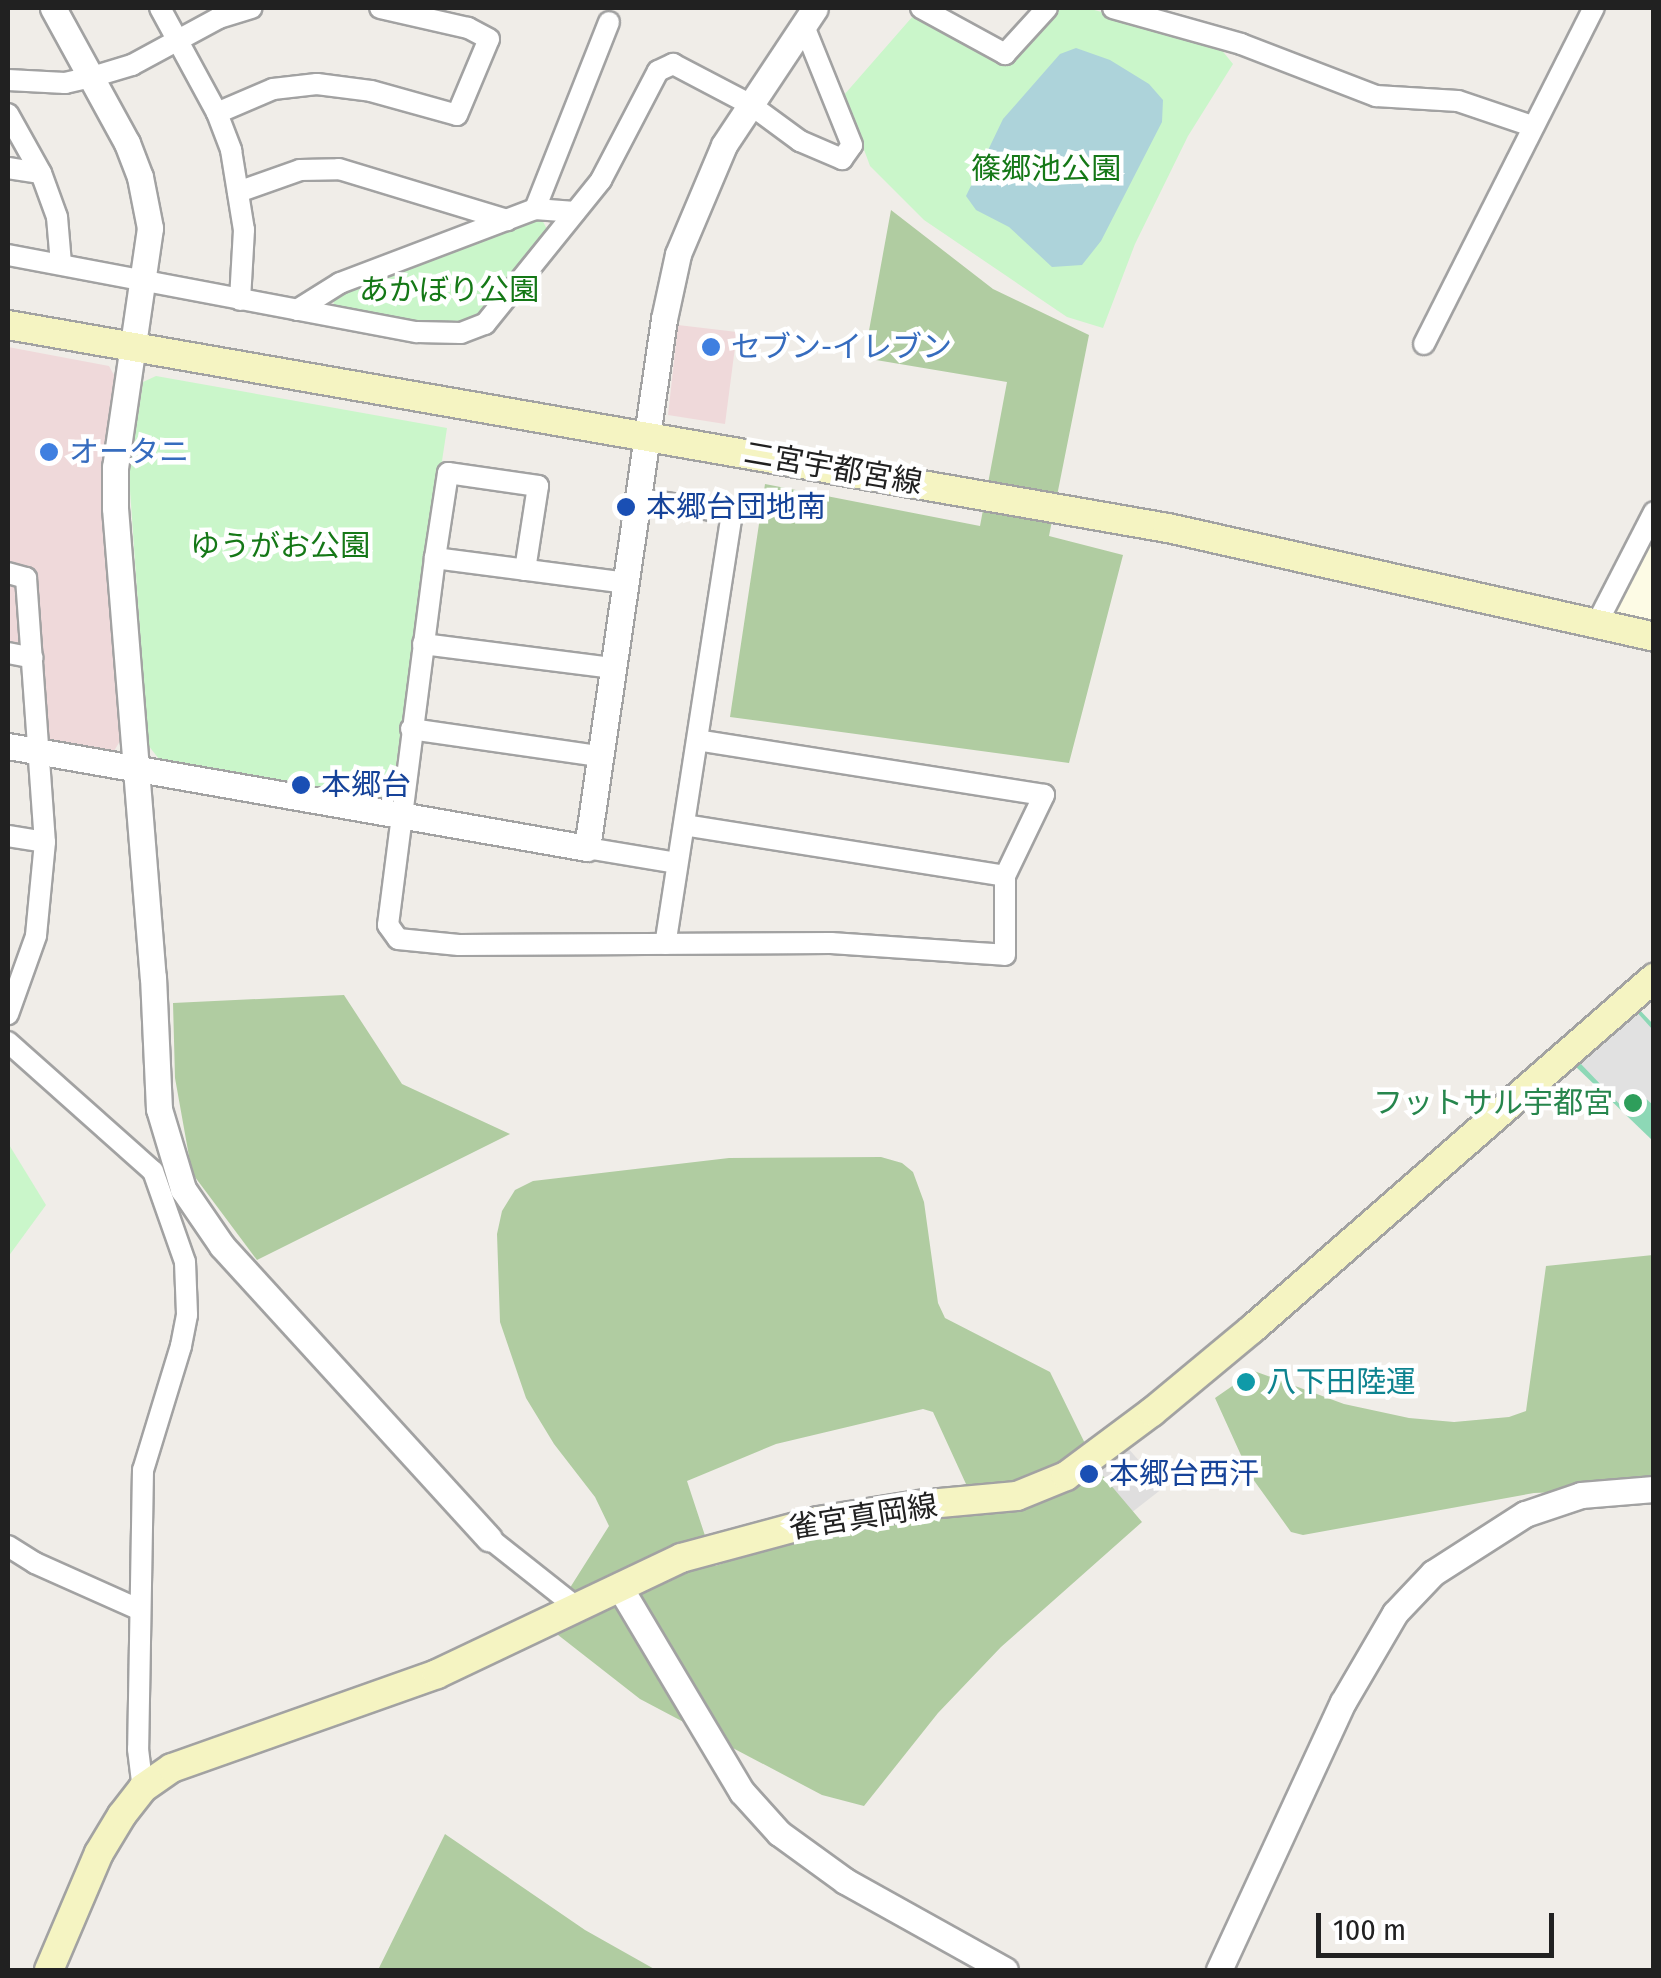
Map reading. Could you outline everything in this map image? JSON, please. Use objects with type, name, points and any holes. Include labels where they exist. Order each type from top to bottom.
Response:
[{"type":"main road","name":"二宮宇都宮線","points":[[8,325],[1168,528],[1654,637]]},
{"type":"main road","name":"雀宮真岡線","points":[[49,1970],[100,1853],[143,1788],[172,1768],[437,1674],[681,1558],[744,1539],[918,1505],[999,1500],[1066,1476],[1238,1341],[1654,978]]},
{"type":"street","points":[[54,8],[127,142],[148,204],[150,228],[144,284],[115,466],[114,508],[153,977],[159,1109],[183,1189],[213,1233],[488,1538],[576,1607]]},
{"type":"street","points":[[160,8],[217,112],[231,150],[244,230],[240,300]]},
{"type":"street","points":[[8,80],[65,84],[92,77],[132,65],[177,40],[252,8]]},
{"type":"street","points":[[217,112],[273,89],[318,84],[371,92],[457,115],[489,39],[468,28],[380,8]]},
{"type":"street","points":[[920,8],[1006,54],[1048,8]]},
{"type":"street","points":[[1113,8],[1241,44],[1376,96],[1458,101],[1532,126]]},
{"type":"street","points":[[1424,344],[1532,126],[1541,120],[1594,8]]},
{"type":"street","points":[[586,848],[664,319],[678,254],[724,145],[810,17]]},
{"type":"street","points":[[8,255],[144,284],[417,332],[461,333],[485,324],[601,180],[658,70],[673,64],[752,105],[800,142],[842,159],[852,145],[810,17]]},
{"type":"street","points":[[535,209],[610,22]]},
{"type":"street","points":[[8,114],[42,174],[57,217],[60,264]]},
{"type":"street","points":[[8,168],[42,174]]},
{"type":"street","points":[[238,192],[300,170],[339,169],[507,220]]},
{"type":"street","points":[[297,310],[340,283],[535,209],[575,212]]},
{"type":"street","points":[[526,570],[538,486],[448,473],[399,818],[388,925],[398,939],[458,945],[831,943],[1005,955],[1005,876],[1044,795],[697,740]]},
{"type":"street","points":[[640,500],[732,513],[665,944]]},
{"type":"street","points":[[1596,625],[1654,512]]},
{"type":"street","points":[[435,558],[627,583]]},
{"type":"street","points":[[8,573],[26,578],[46,842],[36,936],[8,1014]]},
{"type":"street","points":[[423,644],[613,668]]},
{"type":"street","points":[[8,654],[33,658]]},
{"type":"street","points":[[411,728],[600,756]]},
{"type":"street","points":[[8,746],[399,818],[677,863]]},
{"type":"street","points":[[684,825],[1005,876]]},
{"type":"street","points":[[8,836],[46,842]]},
{"type":"street","points":[[8,1042],[153,1171],[185,1262],[187,1315],[181,1346],[143,1470],[138,1749],[143,1788]]},
{"type":"street","points":[[185,1262],[197,1242],[213,1233]]},
{"type":"street","points":[[1219,1970],[1343,1702],[1395,1613],[1433,1573],[1525,1514],[1581,1495],[1654,1489]]},
{"type":"street","points":[[8,1546],[35,1564],[140,1610]]},
{"type":"street","points":[[619,1586],[742,1792],[780,1832],[845,1881],[1005,1970]]},
{"type":"shaded area","points":[[678,325],[737,332],[725,424],[668,415]]},
{"type":"shaded area","points":[[8,347],[109,366],[115,377],[103,453],[120,741],[111,756],[47,740],[42,652],[8,646]]},
{"type":"shaded area","points":[[1653,527],[1653,625],[1608,616]]},
{"type":"shaded area","name":"フットサル宇都宮","points":[[1634,1009],[1653,1030],[1653,1105],[1644,1097],[1628,1113],[1580,1063]]},
{"type":"shaded area","points":[[1127,1447],[1163,1488],[1081,1552],[1074,1485]]},
{"type":"green space","name":"篠郷池公園","points":[[1057,8],[1087,8],[1216,43],[1233,64],[1188,136],[1135,244],[1103,328],[1067,317],[924,220],[870,166],[844,95],[913,16],[1010,63]]},
{"type":"green space","points":[[891,210],[993,289],[1089,335],[1049,536],[1123,555],[1069,763],[730,717],[765,484],[980,526],[1007,382],[864,358]]},
{"type":"green space","name":"あかぼり公園","points":[[540,216],[548,231],[484,311],[464,326],[439,327],[334,309],[333,296]]},
{"type":"green space","name":"ゆうがお公園","points":[[156,376],[447,428],[392,791],[378,798],[159,759],[148,745],[129,476],[143,382]]},
{"type":"green space","points":[[344,995],[402,1084],[510,1134],[257,1260],[192,1173],[175,1078],[173,1003]]},
{"type":"green space","name":"フットサル宇都宮","points":[[1637,1007],[1653,1024],[1653,1141],[1573,1064]]},
{"type":"green space","points":[[8,1143],[46,1205],[8,1257]]},
{"type":"green space","points":[[881,1157],[902,1163],[913,1172],[924,1202],[938,1303],[945,1318],[1050,1372],[1098,1470],[1142,1522],[1001,1647],[938,1713],[864,1806],[822,1795],[640,1699],[553,1631],[549,1621],[609,1526],[595,1497],[554,1444],[526,1398],[500,1322],[497,1234],[502,1211],[515,1190],[533,1181],[729,1158]],"holes":[[[923,1409],[933,1412],[966,1484],[715,1566],[687,1481],[776,1444]]]},
{"type":"green space","points":[[1653,1255],[1653,1488],[1534,1493],[1303,1535],[1291,1532],[1250,1475],[1215,1398],[1254,1371],[1344,1404],[1409,1418],[1454,1422],[1509,1417],[1526,1411],[1546,1266]]},
{"type":"green space","points":[[445,1834],[585,1930],[656,1970],[378,1970]]},
{"type":"water","points":[[1076,48],[1110,60],[1149,84],[1163,100],[1162,122],[1101,241],[1082,265],[1052,267],[1009,227],[976,210],[966,196],[1003,119],[1060,54]]},
{"type":"place","name":"セブン-イレブン","points":[[711,347]]},
{"type":"place","name":"オータニ","points":[[49,452]]},
{"type":"place","name":"本郷台団地南","points":[[626,507]]},
{"type":"place","name":"本郷台","points":[[301,785]]},
{"type":"place","name":"フットサル宇都宮","points":[[1633,1103]]},
{"type":"place","name":"八下田陸運","points":[[1246,1382]]},
{"type":"place","name":"本郷台西汗","points":[[1089,1474]]}]
